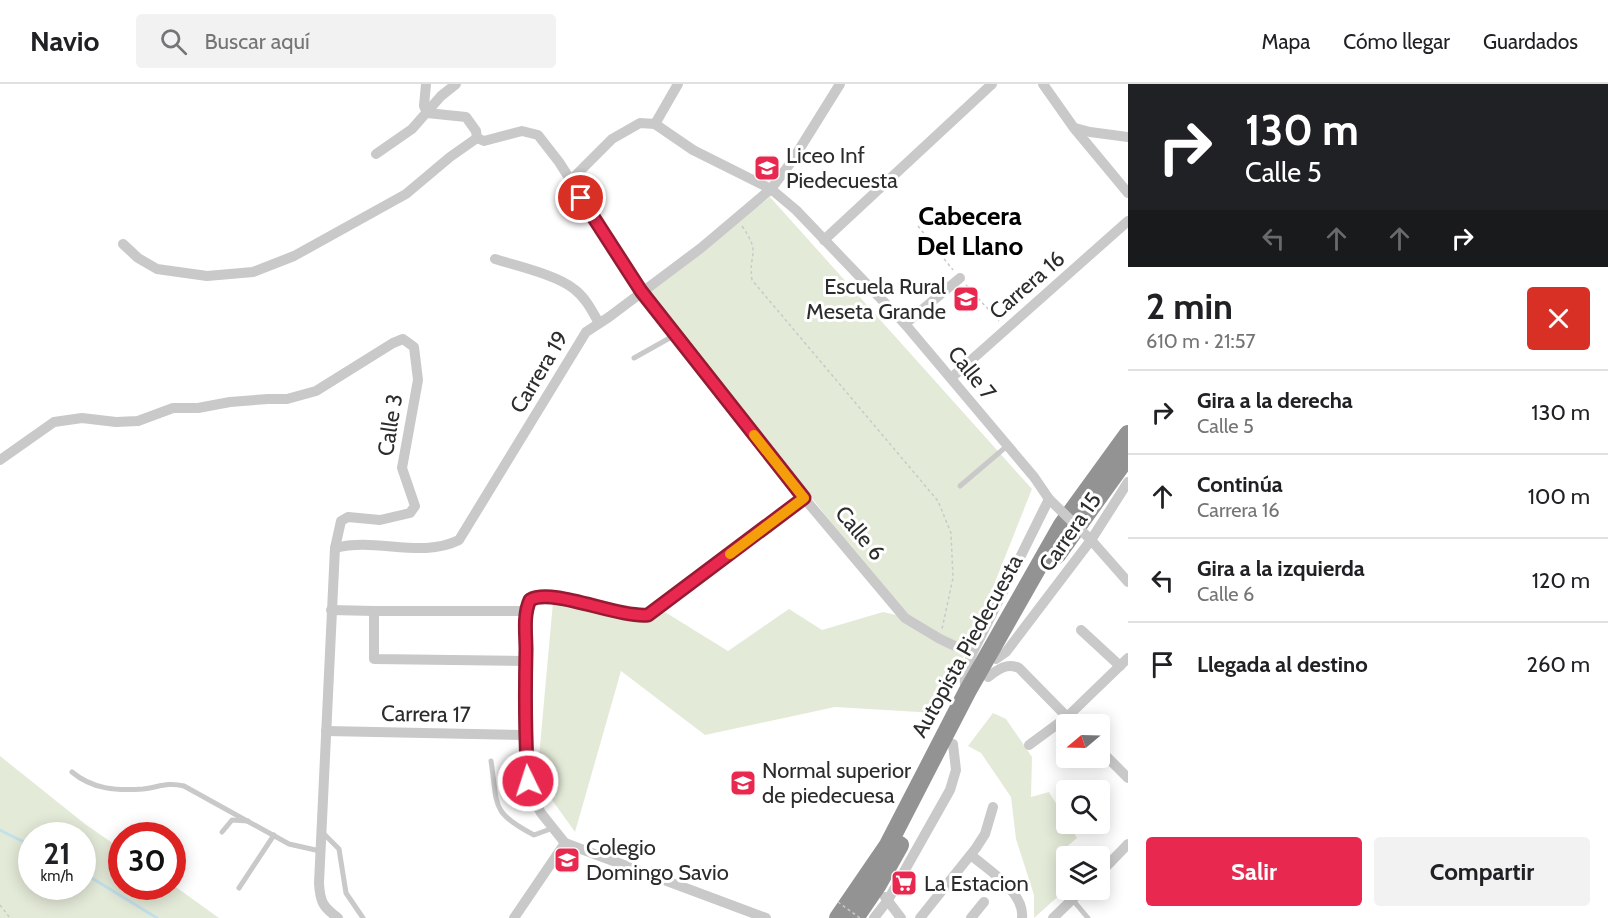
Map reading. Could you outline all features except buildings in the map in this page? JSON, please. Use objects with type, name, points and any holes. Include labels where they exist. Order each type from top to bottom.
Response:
[{"type":"highway","name":"Autopista Piedecuesta","points":[[838,910],[893,835],[967,692],[1067,518],[1128,434]]},
{"type":"highway","name":"Autopista Piedecuesta","points":[[855,918],[883,893],[996,659],[1050,566],[1128,456]]},
{"type":"street","points":[[426,84],[424,106],[427,113]]},
{"type":"street","points":[[376,154],[412,129],[441,96],[456,84]]},
{"type":"street","points":[[477,138],[484,141],[522,131],[538,135],[570,181],[612,139],[640,123],[655,124],[678,84]]},
{"type":"street","name":"Carrera 19","points":[[335,548],[361,543],[439,548],[459,540],[586,332],[701,248],[771,189],[792,161],[840,84]]},
{"type":"street","points":[[824,240],[992,84]]},
{"type":"street","points":[[1043,84],[1074,128],[1128,192]]},
{"type":"street","points":[[427,113],[466,117],[476,131],[477,138]]},
{"type":"street","name":"Calle 7","points":[[655,124],[693,150],[771,189],[796,210],[905,324],[1008,446],[1049,499],[1091,540],[1128,582]]},
{"type":"street","points":[[1074,128],[1128,137]]},
{"type":"street","points":[[123,244],[138,258],[157,269],[207,276],[253,272],[294,256],[406,194],[450,157],[477,138]]},
{"type":"street","name":"Calle 6","points":[[570,181],[641,291],[804,498],[905,618],[940,639],[972,654]]},
{"type":"street","name":"Carrera 16","points":[[951,378],[1128,221]]},
{"type":"street","points":[[495,259],[539,273],[573,288],[588,304],[599,324]]},
{"type":"street","points":[[905,324],[960,278]]},
{"type":"street","name":"Calle 3","points":[[0,460],[54,422],[82,418],[116,422],[138,421],[173,408],[198,408],[230,402],[286,399],[316,391],[403,339],[414,347],[418,380],[402,468],[415,506],[410,513],[380,520],[348,516],[341,521],[335,548],[320,851],[320,901],[324,908],[338,918]]},
{"type":"street","name":"Carrera 15","points":[[996,659],[1006,652],[1091,540],[1128,482]]},
{"type":"street","points":[[766,918],[565,843],[553,828],[534,800],[528,781],[525,735],[527,611],[530,600],[542,596],[636,616],[648,615],[804,498]]},
{"type":"street","points":[[967,692],[963,684],[972,654],[1049,499]]},
{"type":"street","points":[[331,610],[527,611]]},
{"type":"street","points":[[374,611],[374,659],[525,661]]},
{"type":"street","points":[[1077,714],[1124,662],[1081,630]]},
{"type":"street","points":[[988,678],[998,669],[1009,666],[1019,668],[1064,714]]},
{"type":"street","points":[[1029,745],[1056,730]]},
{"type":"street","name":"Carrera 17","points":[[326,731],[525,735]]},
{"type":"street","points":[[1110,760],[1128,778]]},
{"type":"street","points":[[920,918],[985,834],[993,807]]},
{"type":"street","points":[[514,918],[565,843]]},
{"type":"street","points":[[1110,863],[1128,844]]},
{"type":"street","points":[[971,855],[1016,897],[1023,910],[1022,918]]},
{"type":"street","points":[[874,918],[883,893]]},
{"type":"street","points":[[883,893],[901,918]]},
{"type":"street","points":[[1053,918],[1071,900]]},
{"type":"street","points":[[971,918],[984,902]]},
{"type":"lane","points":[[633,358],[675,335]]},
{"type":"lane","points":[[960,486],[1008,446]]},
{"type":"lane","points":[[491,761],[499,812],[511,823],[534,835],[553,828]]},
{"type":"lane","points":[[72,772],[84,783],[98,788],[143,789],[171,783],[184,786],[290,844],[320,851]]},
{"type":"lane","points":[[222,832],[232,820],[249,820]]},
{"type":"lane","points":[[321,831],[339,849],[346,893],[363,918]]},
{"type":"lane","points":[[239,888],[274,835]]},
{"type":"lane","points":[[1073,900],[1088,918]]},
{"type":"path","points":[[735,218],[748,234],[755,248],[751,271],[752,280],[938,501],[951,533],[953,578],[940,639]]},
{"type":"path","points":[[918,226],[960,278],[1006,329]]},
{"type":"path","points":[[0,905],[10,918]]},
{"type":"path","points":[[838,910],[860,918]]},
{"type":"green space","points":[[770,197],[1032,489],[974,635],[936,713],[835,707],[705,735],[621,671],[575,832],[537,779],[553,602],[660,609],[728,651],[789,609],[822,630],[883,612],[905,617],[650,291]]},
{"type":"green space","points":[[993,713],[1006,719],[1032,757],[1031,797],[1049,792],[1056,804],[1056,834],[1075,834],[1077,838],[1067,846],[1056,846],[1056,898],[1034,918],[1034,895],[1016,839],[1011,797],[981,753],[968,746]]},
{"type":"green space","points":[[0,756],[82,822],[18,822],[18,900],[96,900],[96,832],[108,840],[108,900],[186,900],[186,894],[219,918],[0,918]]},
{"type":"waterway","points":[[0,830],[18,839]]},
{"type":"waterway","points":[[96,881],[157,918]]},
{"type":"slow traffic","points":[[730,554],[804,498],[754,435]]},
{"type":"place","name":"Liceo Inf Piedecuesta","points":[[767,168]]},
{"type":"place","name":"Escuela Rural Meseta Grande","points":[[966,299]]},
{"type":"place","name":"Normal superior de piedecuesa","points":[[743,783]]},
{"type":"place","name":"Colegio Domingo Savio","points":[[567,860]]},
{"type":"place","name":"La Estacion","points":[[904,883]]},
{"type":"district","name":"Cabecera Del Llano","points":[[970,231]]},
{"type":"route","points":[[528,781],[525,735],[525,661],[526,619],[530,600],[542,596],[554,597],[626,615],[648,615],[804,498],[641,291],[581,198]]}]
